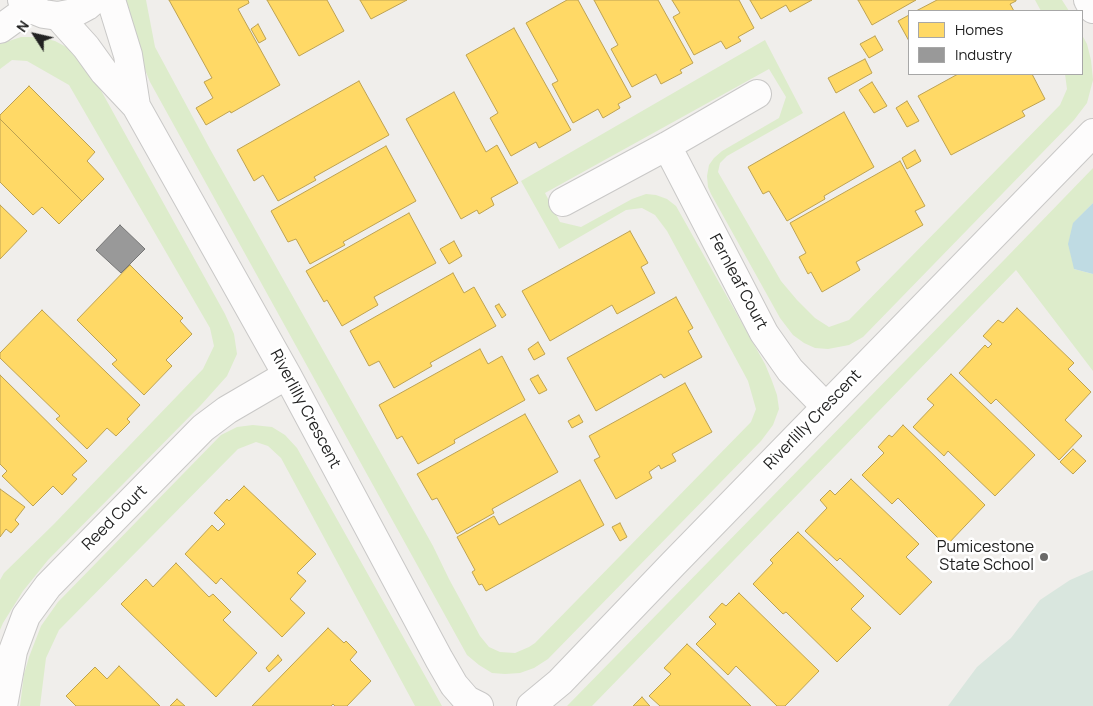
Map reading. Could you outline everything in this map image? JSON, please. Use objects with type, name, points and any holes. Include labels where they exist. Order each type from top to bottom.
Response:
[{"type":"street","points":[[0,30],[26,4],[44,14],[58,16],[74,14],[94,0]]},
{"type":"street","name":"Riverlilly Crescent","points":[[111,0],[128,54],[136,106]]},
{"type":"street","points":[[1088,0],[1093,9]]},
{"type":"street","name":"Riverlilly Crescent","points":[[58,16],[104,72],[136,106],[287,375],[439,659],[454,685],[467,700],[479,706]]},
{"type":"street","points":[[563,202],[757,94]]},
{"type":"street","name":"Riverlilly Crescent","points":[[531,706],[560,682],[1093,133]]},
{"type":"street","name":"Fernleaf Court","points":[[666,146],[764,333],[790,370],[826,407]]},
{"type":"street","name":"Reed Court","points":[[3,706],[13,651],[26,616],[48,586],[203,428],[227,410],[287,375]]},
{"type":"green space","points":[[125,0],[146,0],[155,47],[210,149],[433,546],[480,636],[489,647],[500,652],[515,653],[535,643],[751,422],[756,409],[748,381],[667,231],[655,215],[642,208],[626,210],[559,249],[521,181],[765,40],[803,113],[727,156],[720,163],[718,172],[781,281],[815,318],[829,327],[849,320],[1060,105],[1067,89],[1065,75],[1083,75],[1083,37],[1091,60],[1093,80],[1087,103],[1074,120],[863,337],[849,345],[828,349],[815,348],[793,335],[780,318],[708,187],[709,165],[714,158],[722,151],[779,118],[786,97],[769,69],[545,193],[560,222],[581,227],[632,199],[646,194],[667,199],[676,206],[765,364],[777,395],[779,409],[773,425],[761,441],[548,659],[534,668],[520,673],[505,674],[492,673],[467,655],[150,82],[126,23]]},
{"type":"green space","points":[[1035,0],[1062,0],[1068,10],[1040,10]]},
{"type":"green space","points":[[21,37],[39,37],[55,41],[72,50],[88,67],[225,314],[234,334],[237,354],[227,376],[201,405],[48,560],[23,591],[0,630],[0,580],[4,573],[54,524],[203,369],[214,346],[210,328],[69,85],[27,61],[12,60],[0,69],[0,44]]},
{"type":"green space","points":[[1093,168],[1093,203],[1074,223],[1074,269],[1093,274],[1093,371],[1016,270],[592,706],[567,706],[1005,259]]},
{"type":"green space","points":[[253,425],[272,427],[285,435],[297,448],[442,706],[415,706],[281,458],[268,446],[256,442],[238,449],[59,630],[46,658],[40,706],[20,706],[24,674],[29,657],[41,626],[58,602],[221,435],[237,427]]},
{"type":"shaded area","points":[[1093,570],[1093,706],[948,706],[977,667],[1011,638],[1040,600],[1070,580]]},
{"type":"water","points":[[1093,203],[1093,274],[1074,269],[1068,244],[1073,223]]},
{"type":"building: Homes","points":[[169,0],[248,0],[249,3],[238,9],[280,85],[206,125],[196,108],[213,98],[204,82],[212,78]]},
{"type":"building: Homes","points":[[267,0],[327,0],[344,31],[299,56]]},
{"type":"building: Homes","points":[[360,0],[407,0],[371,19]]},
{"type":"building: Homes","points":[[567,0],[578,0],[631,97],[618,104],[620,108],[603,118],[598,109],[573,123],[552,84],[558,81],[526,23]]},
{"type":"building: Homes","points":[[594,0],[658,0],[693,63],[680,70],[682,73],[661,84],[656,74],[632,87],[611,49],[618,45]]},
{"type":"building: Homes","points":[[672,0],[739,0],[754,28],[738,37],[741,41],[726,49],[721,41],[694,55],[673,17],[680,13]]},
{"type":"building: Homes","points":[[750,0],[812,0],[790,12],[786,5],[761,19]]},
{"type":"building: Homes","points":[[858,0],[916,0],[872,25]]},
{"type":"building: Homes","points":[[937,0],[1016,0],[1010,4],[1013,10],[918,10]]},
{"type":"building: Homes","points":[[908,16],[908,39],[898,21]]},
{"type":"building: Homes","points":[[258,24],[266,39],[259,43],[251,29]]},
{"type":"building: Homes","points":[[514,28],[571,130],[539,148],[536,142],[511,156],[490,118],[498,113],[466,55]]},
{"type":"building: Homes","points":[[875,36],[883,50],[869,58],[860,44]]},
{"type":"building: Homes","points":[[865,59],[872,73],[836,93],[828,78]]},
{"type":"building: Homes","points":[[956,75],[1033,75],[1045,99],[1022,111],[1025,116],[951,155],[918,96]]},
{"type":"building: Homes","points":[[359,81],[389,135],[314,177],[316,180],[278,201],[263,175],[254,181],[237,150]]},
{"type":"building: Homes","points":[[872,82],[887,106],[874,113],[859,90]]},
{"type":"building: Homes","points":[[29,86],[95,152],[87,161],[104,179],[82,201],[0,119],[0,115]]},
{"type":"building: Homes","points":[[454,92],[486,152],[497,145],[518,183],[491,198],[494,205],[479,214],[477,210],[461,219],[406,119]]},
{"type":"building: Homes","points":[[907,101],[919,121],[907,127],[896,108]]},
{"type":"building: Homes","points":[[844,112],[874,167],[824,196],[825,199],[787,221],[769,191],[763,194],[748,167]]},
{"type":"building: Homes","points":[[0,119],[82,201],[59,224],[42,207],[33,215],[0,182]]},
{"type":"building: Homes","points":[[386,146],[416,201],[343,242],[345,245],[310,264],[296,239],[288,242],[271,211]]},
{"type":"building: Homes","points":[[915,150],[921,161],[907,169],[902,158]]},
{"type":"building: Homes","points":[[900,161],[925,206],[915,211],[923,225],[856,262],[860,270],[822,292],[811,272],[808,274],[799,257],[806,253],[790,223]]},
{"type":"building: Homes","points":[[0,205],[27,231],[0,259]]},
{"type":"building: Homes","points":[[409,213],[436,263],[374,297],[378,305],[342,326],[327,300],[324,302],[306,271]]},
{"type":"building: Homes","points":[[630,231],[648,263],[641,267],[655,293],[617,314],[612,305],[550,341],[522,291]]},
{"type":"building: Homes","points":[[454,241],[462,256],[449,264],[440,249]]},
{"type":"building: Homes","points":[[130,265],[183,318],[180,321],[192,334],[166,360],[172,366],[144,395],[112,364],[117,360],[77,320]]},
{"type":"building: Homes","points":[[453,273],[464,293],[474,287],[496,326],[430,363],[432,366],[394,388],[379,361],[369,366],[350,331]]},
{"type":"building: Homes","points":[[676,297],[693,328],[688,331],[702,357],[664,378],[661,374],[596,411],[567,358]]},
{"type":"building: Homes","points":[[499,304],[506,315],[502,318],[495,306]]},
{"type":"building: Homes","points":[[1017,308],[1074,363],[1068,369],[1091,392],[1065,420],[1082,436],[1059,460],[996,399],[991,404],[959,373],[985,345],[988,348],[992,344],[983,336],[998,320],[1003,323]]},
{"type":"building: Homes","points":[[42,310],[140,405],[127,419],[130,422],[116,436],[107,428],[87,449],[56,419],[60,416],[0,358],[0,353]]},
{"type":"building: Homes","points":[[538,342],[545,354],[534,360],[528,349]]},
{"type":"building: Homes","points":[[480,349],[488,364],[502,356],[525,400],[454,440],[455,443],[418,464],[402,436],[397,439],[379,405]]},
{"type":"building: Homes","points":[[951,374],[1035,455],[995,496],[948,451],[944,456],[913,427],[934,405],[927,399]]},
{"type":"building: Homes","points":[[0,375],[87,461],[72,475],[77,479],[62,495],[53,486],[33,506],[2,476],[7,471],[0,464]]},
{"type":"building: Homes","points":[[538,375],[547,390],[539,394],[530,379]]},
{"type":"building: Homes","points":[[685,383],[712,432],[672,454],[676,461],[661,469],[659,465],[649,472],[652,478],[616,499],[594,460],[600,457],[589,436]]},
{"type":"building: Homes","points":[[525,414],[558,472],[492,509],[494,513],[457,534],[437,498],[432,500],[417,474]]},
{"type":"building: Homes","points":[[579,415],[583,422],[572,428],[568,421]]},
{"type":"building: Homes","points":[[903,425],[985,505],[946,546],[898,498],[892,504],[862,475],[884,453],[878,447],[889,435],[892,437]]},
{"type":"building: Homes","points":[[1073,449],[1086,461],[1073,474],[1060,462]]},
{"type":"building: Homes","points":[[851,479],[919,544],[906,557],[932,582],[900,615],[840,558],[837,561],[805,531],[827,508],[820,500],[830,490],[835,495]]},
{"type":"building: Homes","points":[[580,480],[604,525],[486,591],[482,584],[479,585],[472,572],[475,570],[457,537],[494,516],[499,525]]},
{"type":"building: Homes","points":[[244,486],[316,554],[297,573],[306,581],[290,599],[305,613],[282,637],[221,578],[216,584],[185,554],[212,525],[218,531],[225,524],[214,513],[227,499],[229,501]]},
{"type":"building: Homes","points":[[0,489],[25,507],[15,520],[19,524],[11,533],[6,529],[0,537]]},
{"type":"building: Homes","points":[[620,523],[627,537],[620,541],[612,527]]},
{"type":"building: Homes","points":[[798,532],[864,596],[851,609],[871,628],[837,662],[786,612],[783,614],[753,584],[773,563],[770,560]]},
{"type":"building: Homes","points":[[176,563],[209,597],[213,594],[231,612],[223,620],[257,653],[216,697],[121,604],[146,579],[153,587]]},
{"type":"building: Homes","points":[[739,593],[819,671],[785,706],[777,706],[736,666],[728,675],[696,644],[716,624],[709,617],[722,603],[726,606]]},
{"type":"building: Homes","points":[[328,628],[357,652],[350,660],[371,681],[347,706],[335,706],[333,704],[331,706],[252,706]]},
{"type":"building: Homes","points":[[687,644],[751,706],[660,706],[649,696],[671,674],[664,668]]},
{"type":"building: Homes","points":[[278,655],[282,660],[269,672],[266,668]]},
{"type":"building: Homes","points":[[119,666],[160,706],[76,706],[66,696],[95,667],[107,679]]},
{"type":"building: Homes","points":[[642,697],[650,706],[633,706]]},
{"type":"building: Homes","points":[[177,699],[185,706],[170,706]]},
{"type":"building: Industry","points":[[120,225],[145,249],[121,273],[96,250]]},
{"type":"place","name":"Pumicestone State School","points":[[1044,557]]}]
